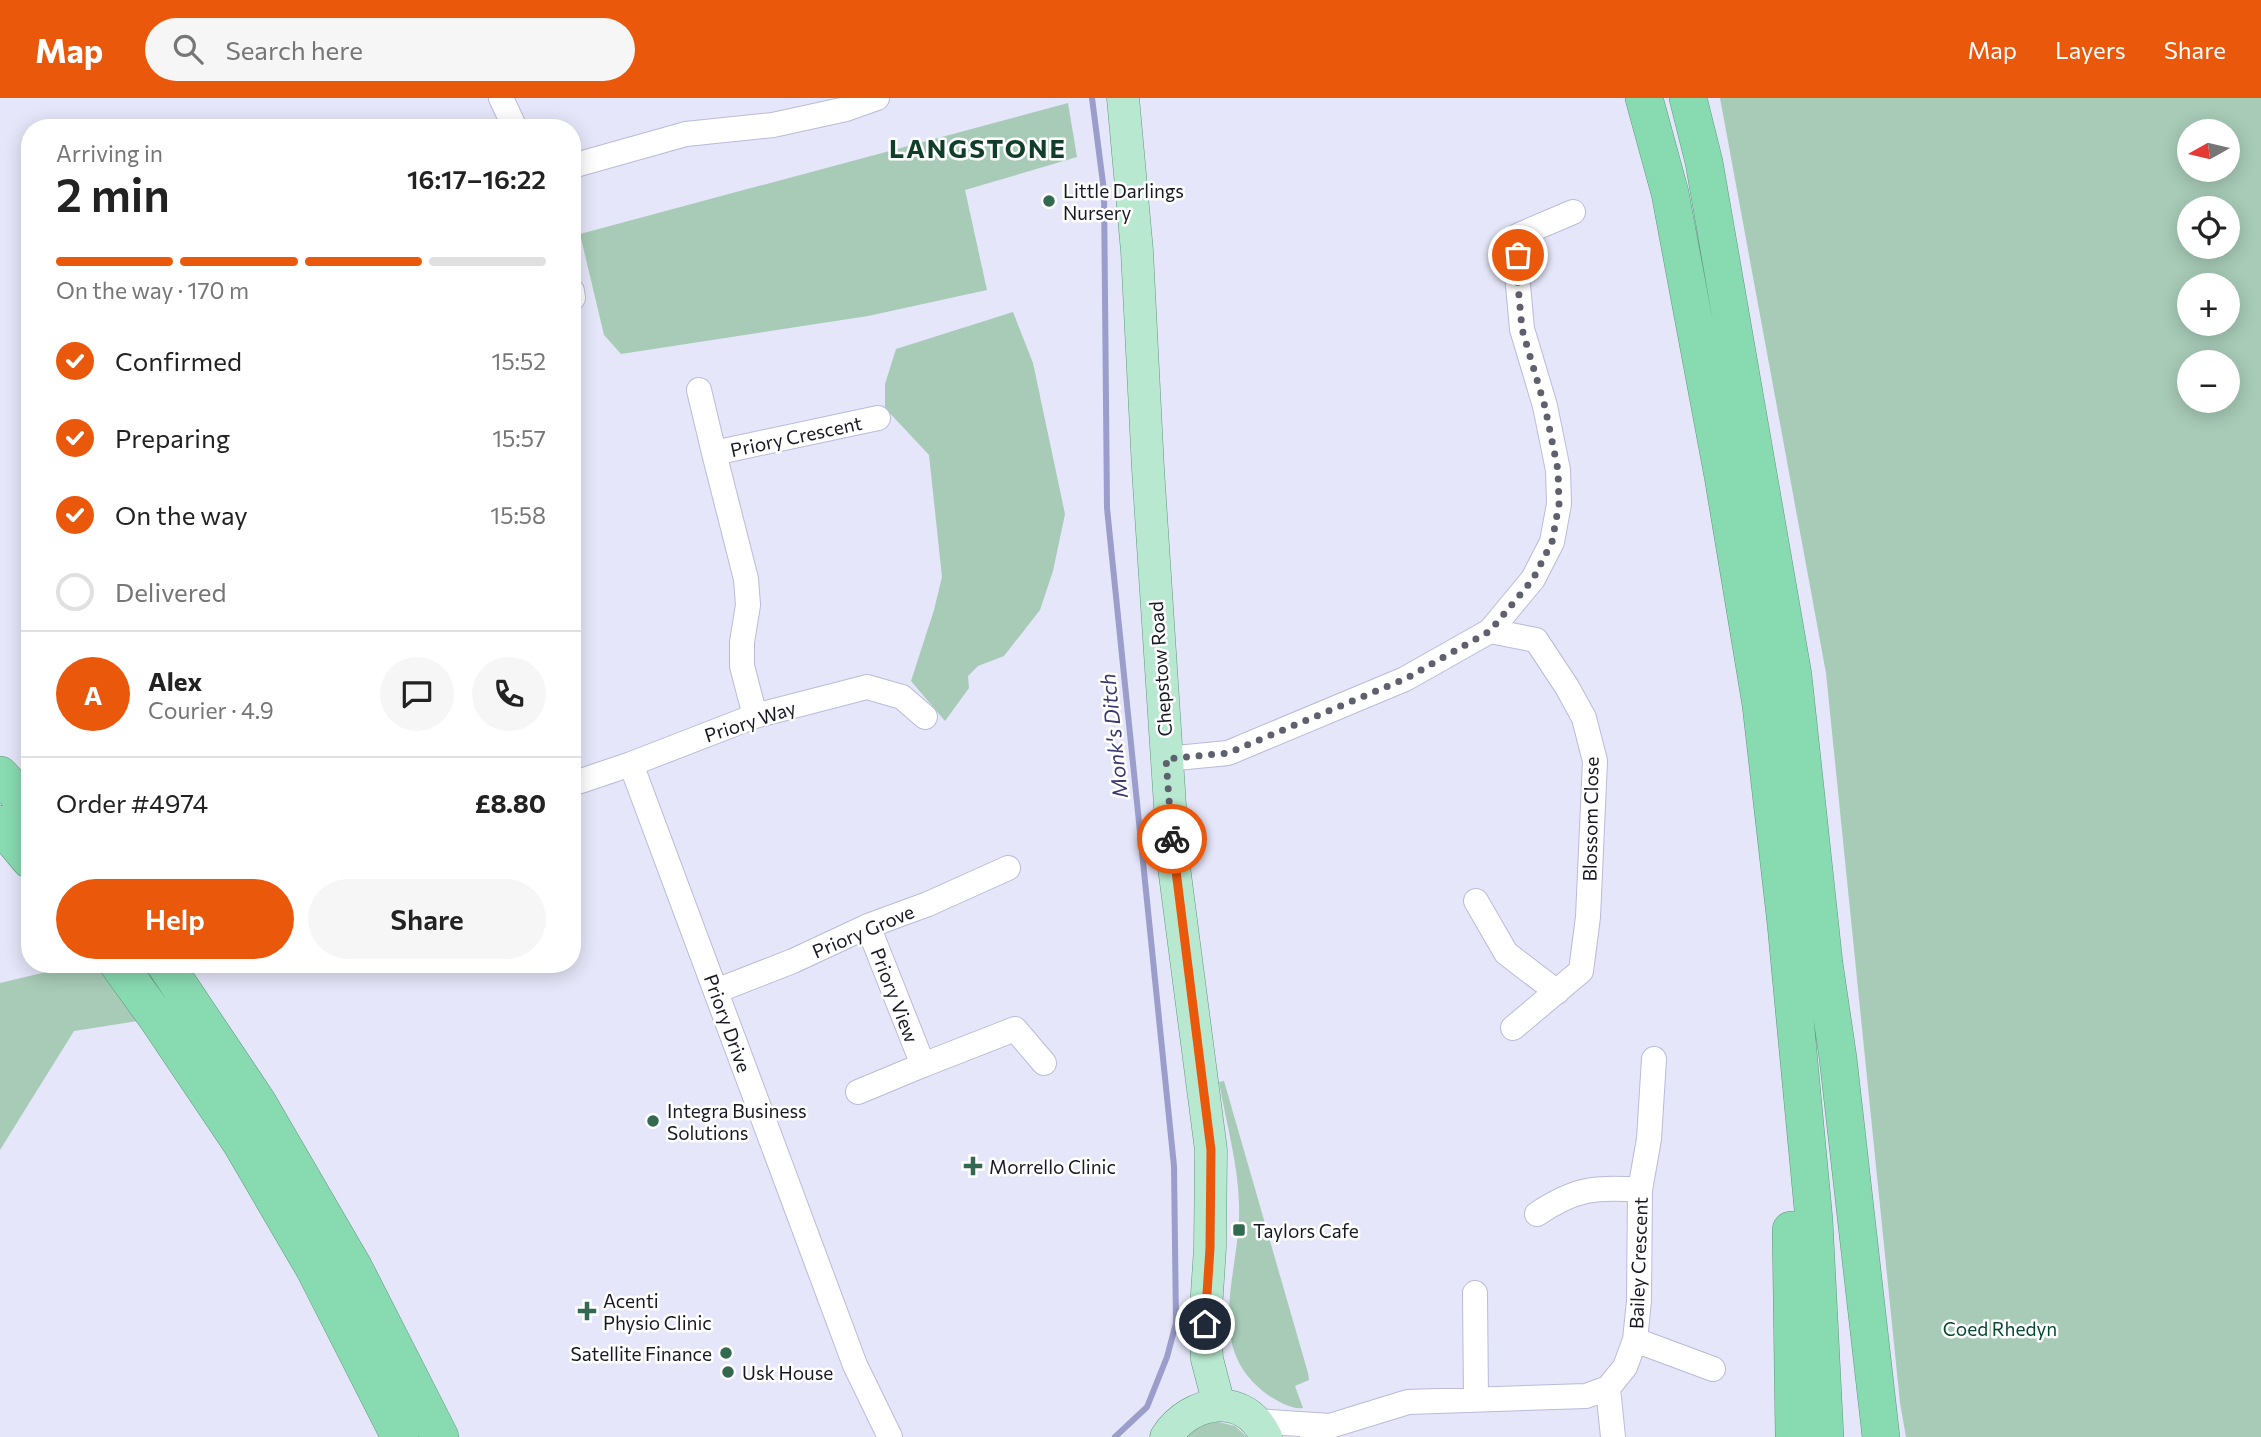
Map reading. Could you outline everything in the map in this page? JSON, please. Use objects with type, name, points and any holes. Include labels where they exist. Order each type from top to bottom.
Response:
[{"type":"highway","points":[[1644,98],[1670,192],[1723,476],[1761,705],[1786,924],[1814,1220],[1825,1437]]},
{"type":"highway","points":[[1688,98],[1704,162],[1793,675],[1824,963],[1838,1058],[1881,1437]]},
{"type":"highway","points":[[0,775],[21,798]]},
{"type":"highway","points":[[0,824],[21,849]]},
{"type":"highway","points":[[1786,924],[1794,1437]]},
{"type":"highway","points":[[1824,963],[1849,1437]]},
{"type":"highway","points":[[124,973],[241,1143],[314,1268],[400,1437]]},
{"type":"highway","points":[[171,973],[258,1103],[354,1268],[440,1437]]},
{"type":"main road","name":"Chepstow Road","points":[[1123,98],[1137,251],[1174,867],[1211,1150],[1210,1248],[1205,1324],[1207,1359],[1219,1405]]},
{"type":"main road","points":[[1167,1437],[1175,1424],[1187,1414],[1202,1407],[1219,1405],[1244,1413],[1261,1429]]},
{"type":"street","points":[[501,98],[505,119]]},
{"type":"street","points":[[581,163],[686,134],[773,125],[846,109],[877,98]]},
{"type":"street","points":[[1166,759],[1228,753],[1405,679],[1490,631],[1533,579],[1552,542],[1559,504],[1558,470],[1545,407],[1522,329],[1517,274],[1519,235],[1573,212]]},
{"type":"street","name":"Priory Crescent","points":[[699,390],[746,579],[748,605],[742,642],[742,666],[755,716]]},
{"type":"street","name":"Priory Crescent","points":[[714,453],[877,418]]},
{"type":"street","name":"Blossom Close","points":[[1490,631],[1536,640],[1584,718],[1595,761],[1593,836],[1581,971],[1513,1028]]},
{"type":"street","name":"Priory Way","points":[[581,781],[755,716],[867,687],[902,697],[925,717]]},
{"type":"street","name":"Priory Drive","points":[[631,764],[855,1365],[890,1437]]},
{"type":"street","name":"Priory Grove","points":[[716,991],[793,961],[868,926],[928,904],[1008,868]]},
{"type":"street","points":[[1476,901],[1506,953],[1557,992]]},
{"type":"street","name":"Priory View","points":[[868,926],[923,1065]]},
{"type":"street","name":"Priory View","points":[[858,1092],[1015,1028],[1044,1063]]},
{"type":"street","name":"Bailey Crescent","points":[[1608,1388],[1625,1367],[1635,1340],[1639,1301],[1640,1190],[1649,1139],[1654,1059]]},
{"type":"street","points":[[1537,1214],[1569,1195],[1606,1187],[1640,1190]]},
{"type":"street","points":[[1475,1293],[1476,1399]]},
{"type":"street","points":[[1635,1340],[1713,1369]]},
{"type":"street","points":[[1261,1429],[1321,1431],[1408,1402],[1586,1396],[1608,1388],[1613,1437]]},
{"type":"green space","name":"Coed Rhedyn","points":[[1720,98],[2261,98],[2261,1437],[1906,1437],[1900,1403],[1826,673]]},
{"type":"green space","points":[[1068,103],[1077,157],[965,190],[987,290],[868,316],[621,354],[604,335],[581,234]]},
{"type":"green space","points":[[1013,312],[1033,363],[1065,514],[1053,571],[1040,610],[1004,656],[978,666],[968,676],[969,688],[945,721],[911,681],[942,577],[929,455],[885,408],[885,384],[896,349]]},
{"type":"green space","points":[[42,973],[124,973],[157,1018],[74,1031],[0,1150],[0,983]]},
{"type":"green space","points":[[1224,1081],[1308,1373],[1309,1380],[1295,1386],[1303,1408],[1289,1406],[1268,1395],[1247,1376],[1235,1354],[1229,1307],[1239,1204],[1234,1158],[1219,1082]]},
{"type":"green space","points":[[1214,1421],[1235,1426],[1247,1437],[1183,1437],[1193,1428]]},
{"type":"waterway","name":"Monk's Ditch","points":[[1092,98],[1104,191],[1107,508],[1174,1166],[1176,1323],[1167,1357],[1147,1407],[1115,1437]]},
{"type":"way so far","points":[[1172,839],[1166,759],[1228,753],[1405,679],[1490,631],[1533,579],[1552,542],[1559,504],[1558,470],[1545,407],[1522,329],[1518,255]]},
{"type":"place","name":"Little Darlings Nursery","points":[[1049,201]]},
{"type":"place","name":"Integra Business Solutions","points":[[653,1121]]},
{"type":"place","name":"Morrello Clinic","points":[[973,1166]]},
{"type":"place","name":"Taylors Cafe","points":[[1239,1230]]},
{"type":"place","name":"Acenti Physio Clinic","points":[[587,1311]]},
{"type":"place","name":"Satellite Finance","points":[[726,1353]]},
{"type":"place","name":"Usk House","points":[[728,1372]]},
{"type":"district","name":"LANGSTONE","points":[[978,147]]},
{"type":"route","points":[[1172,839],[1211,1150],[1210,1248],[1205,1324]]}]
